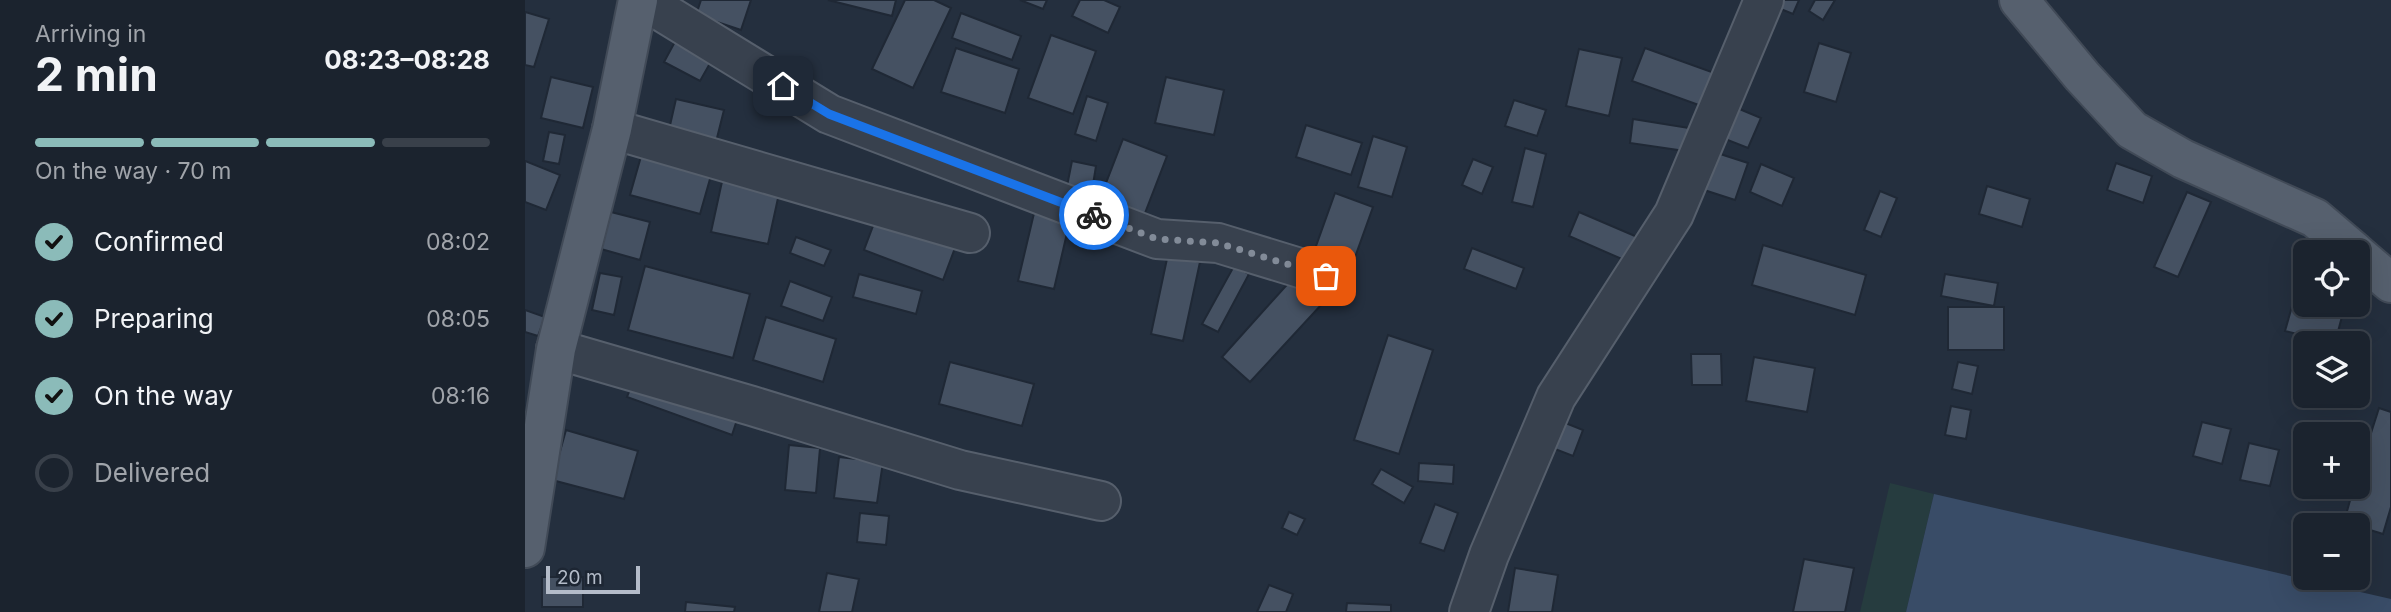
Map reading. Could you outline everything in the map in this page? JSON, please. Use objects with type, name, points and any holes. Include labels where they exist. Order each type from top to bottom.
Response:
[{"type":"main road","points":[[525,548],[556,349],[612,129],[641,0]]},
{"type":"main road","points":[[2019,0],[2082,76],[2132,130],[2183,159],[2315,218],[2341,240]]},
{"type":"main road","points":[[2370,265],[2391,283]]},
{"type":"street","points":[[641,0],[829,114],[1157,239],[1218,243],[1326,276]]},
{"type":"street","points":[[1469,612],[1489,555],[1556,397],[1674,214],[1764,0]]},
{"type":"street","points":[[612,129],[970,233]]},
{"type":"street","points":[[556,349],[960,470],[1101,501]]},
{"type":"green space","points":[[1890,483],[1934,494],[1906,612],[1860,612]]},
{"type":"water","points":[[1934,494],[2293,576],[2293,590],[2352,590],[2391,599],[2391,612],[1906,612]]},
{"type":"building","points":[[701,0],[751,0],[741,30],[696,15]]},
{"type":"building","points":[[828,0],[896,0],[892,16]]},
{"type":"building","points":[[905,0],[934,0],[951,8],[913,88],[872,69]]},
{"type":"building","points":[[1020,0],[1047,0],[1043,9]]},
{"type":"building","points":[[1080,0],[1104,0],[1120,7],[1108,33],[1072,16]]},
{"type":"building","points":[[1779,0],[1799,0],[1793,14],[1776,7]]},
{"type":"building","points":[[1815,0],[1835,0],[1823,20],[1809,11]]},
{"type":"building","points":[[525,12],[549,19],[534,67],[525,65]]},
{"type":"building","points":[[961,13],[1021,36],[1012,60],[952,38]]},
{"type":"building","points":[[1051,35],[1096,51],[1073,114],[1028,98]]},
{"type":"building","points":[[677,38],[713,58],[700,81],[664,62]]},
{"type":"building","points":[[1819,43],[1851,53],[1836,102],[1804,92]]},
{"type":"building","points":[[956,48],[1019,69],[1005,113],[941,92]]},
{"type":"building","points":[[1645,48],[1720,75],[1707,108],[1632,81]]},
{"type":"building","points":[[1579,49],[1622,58],[1609,116],[1566,106]]},
{"type":"building","points":[[551,77],[593,87],[583,128],[541,118]]},
{"type":"building","points":[[1166,77],[1224,90],[1214,135],[1155,123]]},
{"type":"building","points":[[1087,96],[1108,103],[1096,141],[1075,134]]},
{"type":"building","points":[[676,99],[724,110],[715,146],[668,134]]},
{"type":"building","points":[[1514,100],[1546,110],[1537,136],[1505,126]]},
{"type":"building","points":[[1737,108],[1761,118],[1748,148],[1725,139]]},
{"type":"building","points":[[1633,119],[1689,128],[1685,151],[1630,143]]},
{"type":"building","points":[[1306,125],[1362,143],[1351,175],[1296,157]]},
{"type":"building","points":[[549,132],[565,135],[559,164],[543,161]]},
{"type":"building","points":[[1373,136],[1407,147],[1392,197],[1358,187]]},
{"type":"building","points":[[1123,139],[1167,156],[1140,226],[1096,209]]},
{"type":"building","points":[[1525,148],[1546,154],[1533,207],[1512,202]]},
{"type":"building","points":[[1714,152],[1748,163],[1735,200],[1701,189]]},
{"type":"building","points":[[642,153],[712,172],[700,214],[630,195]]},
{"type":"building","points":[[1473,159],[1493,167],[1482,194],[1462,185]]},
{"type":"building","points":[[525,161],[560,175],[546,210],[525,202]]},
{"type":"building","points":[[1072,161],[1096,166],[1092,191],[1067,186]]},
{"type":"building","points":[[2116,163],[2152,176],[2143,203],[2107,190]]},
{"type":"building","points":[[1761,164],[1794,178],[1782,206],[1750,192]]},
{"type":"building","points":[[723,177],[780,189],[768,244],[711,232]]},
{"type":"building","points":[[1987,186],[2030,199],[2022,227],[1979,214]]},
{"type":"building","points":[[1880,191],[1897,198],[1881,237],[1864,230]]},
{"type":"building","points":[[2187,192],[2211,202],[2178,277],[2154,267]]},
{"type":"building","points":[[1335,193],[1373,207],[1349,274],[1311,260]]},
{"type":"building","points":[[1035,209],[1071,216],[1054,289],[1018,281]]},
{"type":"building","points":[[879,210],[958,240],[943,280],[864,250]]},
{"type":"building","points":[[611,212],[650,222],[640,260],[601,249]]},
{"type":"building","points":[[1579,212],[1642,239],[1631,263],[1569,236]]},
{"type":"building","points":[[796,237],[831,250],[824,266],[790,253]]},
{"type":"building","points":[[1763,245],[1866,275],[1855,315],[1752,285]]},
{"type":"building","points":[[1472,248],[1524,268],[1516,289],[1464,269]]},
{"type":"building","points":[[1168,254],[1200,262],[1183,341],[1151,334]]},
{"type":"building","points":[[645,266],[750,294],[733,358],[628,330]]},
{"type":"building","points":[[1234,266],[1249,274],[1218,332],[1202,324]]},
{"type":"building","points":[[600,273],[622,277],[614,315],[592,310]]},
{"type":"building","points":[[859,274],[922,291],[916,314],[853,297]]},
{"type":"building","points":[[1945,274],[1998,283],[1994,306],[1941,296]]},
{"type":"building","points":[[1293,278],[1322,304],[1250,382],[1222,357]]},
{"type":"building","points":[[790,281],[832,297],[823,321],[781,306]]},
{"type":"building","points":[[2293,303],[2293,317],[2342,317],[2338,331],[2285,331]]},
{"type":"building","points":[[1948,307],[2004,307],[2004,350],[1948,350]]},
{"type":"building","points":[[525,310],[545,317],[538,336],[525,332]]},
{"type":"building","points":[[766,317],[836,339],[823,382],[753,360]]},
{"type":"building","points":[[1388,335],[1433,350],[1399,454],[1354,440]]},
{"type":"building","points":[[1691,354],[1721,354],[1722,385],[1692,385]]},
{"type":"building","points":[[1754,357],[1815,368],[1807,412],[1746,401]]},
{"type":"building","points":[[950,362],[1034,384],[1022,426],[939,404]]},
{"type":"building","points":[[1958,362],[1978,366],[1972,394],[1952,389]]},
{"type":"building","points":[[636,374],[740,411],[732,435],[627,397]]},
{"type":"building","points":[[1951,406],[1971,410],[1966,439],[1945,435]]},
{"type":"building","points":[[2379,408],[2391,412],[2391,507],[2383,534],[2370,530],[2370,513],[2346,513],[2350,499],[2370,499],[2370,436]]},
{"type":"building","points":[[1553,418],[1583,430],[1573,456],[1542,444]]},
{"type":"building","points":[[2202,422],[2231,429],[2222,464],[2193,456]]},
{"type":"building","points":[[566,430],[638,451],[624,499],[552,480]]},
{"type":"building","points":[[2249,443],[2279,450],[2270,486],[2240,480]]},
{"type":"building","points":[[789,445],[820,448],[816,493],[785,490]]},
{"type":"building","points":[[839,457],[883,462],[877,503],[834,498]]},
{"type":"building","points":[[1419,463],[1454,465],[1453,484],[1418,481]]},
{"type":"building","points":[[1381,469],[1413,487],[1404,503],[1372,484]]},
{"type":"building","points":[[1435,504],[1458,513],[1444,551],[1420,543]]},
{"type":"building","points":[[1289,512],[1305,519],[1297,535],[1282,528]]},
{"type":"building","points":[[860,513],[889,516],[886,545],[857,542]]},
{"type":"building","points":[[1804,559],[1854,568],[1845,612],[1793,612]]},
{"type":"building","points":[[1515,568],[1558,575],[1552,612],[1508,612]]},
{"type":"building","points":[[827,573],[859,579],[852,612],[819,612]]},
{"type":"building","points":[[542,577],[583,577],[583,607],[542,607]]},
{"type":"building","points":[[1269,585],[1293,594],[1286,612],[1257,612]]},
{"type":"building","points":[[686,602],[735,607],[734,612],[685,612]]},
{"type":"building","points":[[1347,603],[1391,605],[1391,612],[1346,612]]},
{"type":"way so far","points":[[1094,215],[1157,239],[1218,243],[1326,276]]},
{"type":"route","points":[[783,86],[829,114],[1094,215]]}]
